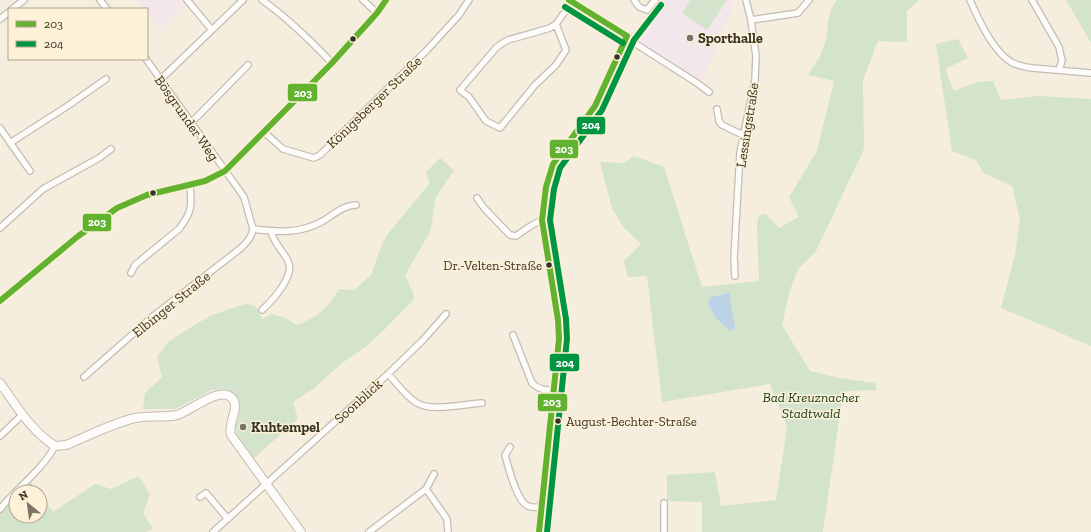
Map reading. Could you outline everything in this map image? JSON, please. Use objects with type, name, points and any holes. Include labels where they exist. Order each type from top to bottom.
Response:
[{"type":"street","points":[[13,8],[24,0]]},
{"type":"street","points":[[100,0],[106,8]]},
{"type":"street","points":[[187,0],[212,30]]},
{"type":"street","points":[[160,80],[243,0]]},
{"type":"street","points":[[262,0],[307,36],[332,63]]},
{"type":"street","points":[[363,0],[377,13]]},
{"type":"street","points":[[0,301],[77,237],[117,208],[147,195],[205,181],[225,171],[332,63],[377,13],[386,0]]},
{"type":"street","name":"Königsberger Straße","points":[[264,132],[283,149],[314,158],[320,155],[427,50],[459,15],[469,0]]},
{"type":"street","points":[[634,0],[639,7],[647,10],[655,0]]},
{"type":"street","name":"Lessingstraße","points":[[735,276],[734,258],[740,152],[755,80],[756,48],[746,0]]},
{"type":"street","points":[[751,20],[798,13],[809,0]]},
{"type":"street","points":[[970,0],[997,50],[1012,63],[1024,67],[1091,73]]},
{"type":"street","points":[[1032,0],[1059,47],[1062,61],[1059,70]]},
{"type":"street","points":[[556,24],[566,50],[556,65],[535,85],[500,128],[486,121],[469,97],[460,90],[496,48],[508,40],[550,28],[556,24],[571,1],[627,36],[708,92]]},
{"type":"street","points":[[0,19],[8,13]]},
{"type":"street","points":[[539,532],[559,339],[558,320],[542,220],[546,187],[553,164],[595,106],[627,36]]},
{"type":"street","name":"Bösgrunder Weg","points":[[147,60],[244,197],[253,229]]},
{"type":"street","points":[[191,123],[248,65]]},
{"type":"street","points":[[10,143],[106,79]]},
{"type":"street","points":[[717,109],[719,121],[722,125],[743,135]]},
{"type":"street","points":[[0,128],[30,171]]},
{"type":"street","points":[[0,228],[43,189],[99,158],[111,149]]},
{"type":"street","points":[[131,273],[134,265],[179,229],[184,223],[189,215],[192,205],[190,185]]},
{"type":"street","points":[[477,198],[484,208],[510,235],[516,236],[542,220]]},
{"type":"street","points":[[253,229],[283,232],[301,230],[321,222],[348,206],[356,205]]},
{"type":"street","name":"Elbinger Straße","points":[[84,377],[151,318],[241,248],[252,236],[253,229]]},
{"type":"street","points":[[262,310],[276,295],[288,277],[290,268],[288,260],[273,238],[271,231]]},
{"type":"street","name":"Soonblick","points":[[213,532],[388,374],[423,340],[446,314]]},
{"type":"street","points":[[513,335],[532,383],[541,390],[554,390]]},
{"type":"street","points":[[388,374],[413,400],[421,405],[431,407],[482,403]]},
{"type":"street","points":[[0,383],[40,435],[55,446],[66,445],[133,418],[180,414],[216,395],[224,394],[231,396],[236,407],[229,428],[231,436],[301,532]]},
{"type":"street","points":[[0,436],[23,414]]},
{"type":"street","points":[[0,509],[10,496],[50,456],[55,446]]},
{"type":"street","points":[[510,447],[504,455],[511,478],[523,502],[528,506],[541,507]]},
{"type":"street","points":[[369,532],[426,490],[434,474]]},
{"type":"street","points":[[426,490],[448,519],[448,532]]},
{"type":"street","points":[[200,497],[206,493],[228,519]]},
{"type":"street","points":[[664,503],[664,532]]},
{"type":"shaded area","points":[[137,0],[181,0],[185,5],[161,29],[148,13],[148,8],[143,8]]},
{"type":"shaded area","points":[[662,0],[735,0],[703,81],[642,45],[633,38]]},
{"type":"green space","points":[[690,0],[727,0],[707,30],[682,13]]},
{"type":"green space","name":"Bad Kreuznacher Stadtwald","points":[[837,0],[919,0],[907,11],[907,42],[878,41],[863,80],[864,149],[816,251],[799,268],[790,290],[782,325],[810,371],[840,378],[875,383],[877,390],[847,391],[843,393],[823,532],[702,532],[702,502],[667,501],[667,475],[715,472],[721,506],[776,500],[787,427],[770,384],[662,402],[647,276],[628,277],[624,261],[641,244],[623,227],[612,208],[600,162],[624,163],[634,156],[664,167],[702,287],[759,281],[757,224],[759,215],[766,214],[779,228],[799,217],[789,197],[817,151],[834,81],[808,75],[823,49],[831,9]]},
{"type":"green space","points":[[1066,0],[1091,0],[1091,43]]},
{"type":"green space","points":[[958,39],[968,58],[945,69],[954,91],[977,82],[993,81],[1001,100],[1038,96],[1091,99],[1091,346],[1001,308],[1015,254],[1020,220],[1012,186],[984,173],[976,160],[952,151],[936,44]]},
{"type":"green space","points":[[440,158],[454,170],[435,199],[431,230],[405,275],[415,298],[365,347],[342,363],[313,389],[293,402],[298,419],[254,458],[238,436],[235,427],[239,415],[240,403],[235,394],[225,389],[212,390],[175,409],[143,409],[145,393],[162,377],[157,357],[168,342],[196,324],[212,315],[245,304],[255,306],[262,319],[272,314],[285,318],[297,325],[322,311],[339,289],[354,290],[371,275],[382,244],[387,235],[430,183],[426,172]]},
{"type":"green space","points":[[139,476],[150,495],[143,513],[153,529],[146,532],[0,532],[0,512],[8,503],[8,524],[48,524],[48,505],[53,512],[95,484],[111,489]]},
{"type":"water","points":[[729,293],[735,328],[730,331],[717,319],[708,304],[711,297]]},
{"type":"transit line","name":"203","points":[[0,301],[77,237],[117,208],[147,195],[205,181],[225,171],[332,63],[377,13],[386,0]]},
{"type":"transit line","name":"203","points":[[569,0],[627,36]]},
{"type":"transit line","name":"204","points":[[547,532],[567,339],[566,319],[550,220],[554,189],[560,168],[602,110],[634,40],[661,5]]},
{"type":"transit line","name":"204","points":[[565,7],[623,43]]},
{"type":"transit line","name":"203","points":[[539,532],[559,339],[558,320],[542,220],[546,187],[553,164],[595,106],[627,36]]},
{"type":"place","name":"Sporthalle","points":[[690,38]]},
{"type":"place","name":"Dr.-Velten-Straße","points":[[549,265]]},
{"type":"place","name":"August-Bechter-Straße","points":[[558,421]]},
{"type":"place","name":"Kuhtempel","points":[[243,427]]}]
